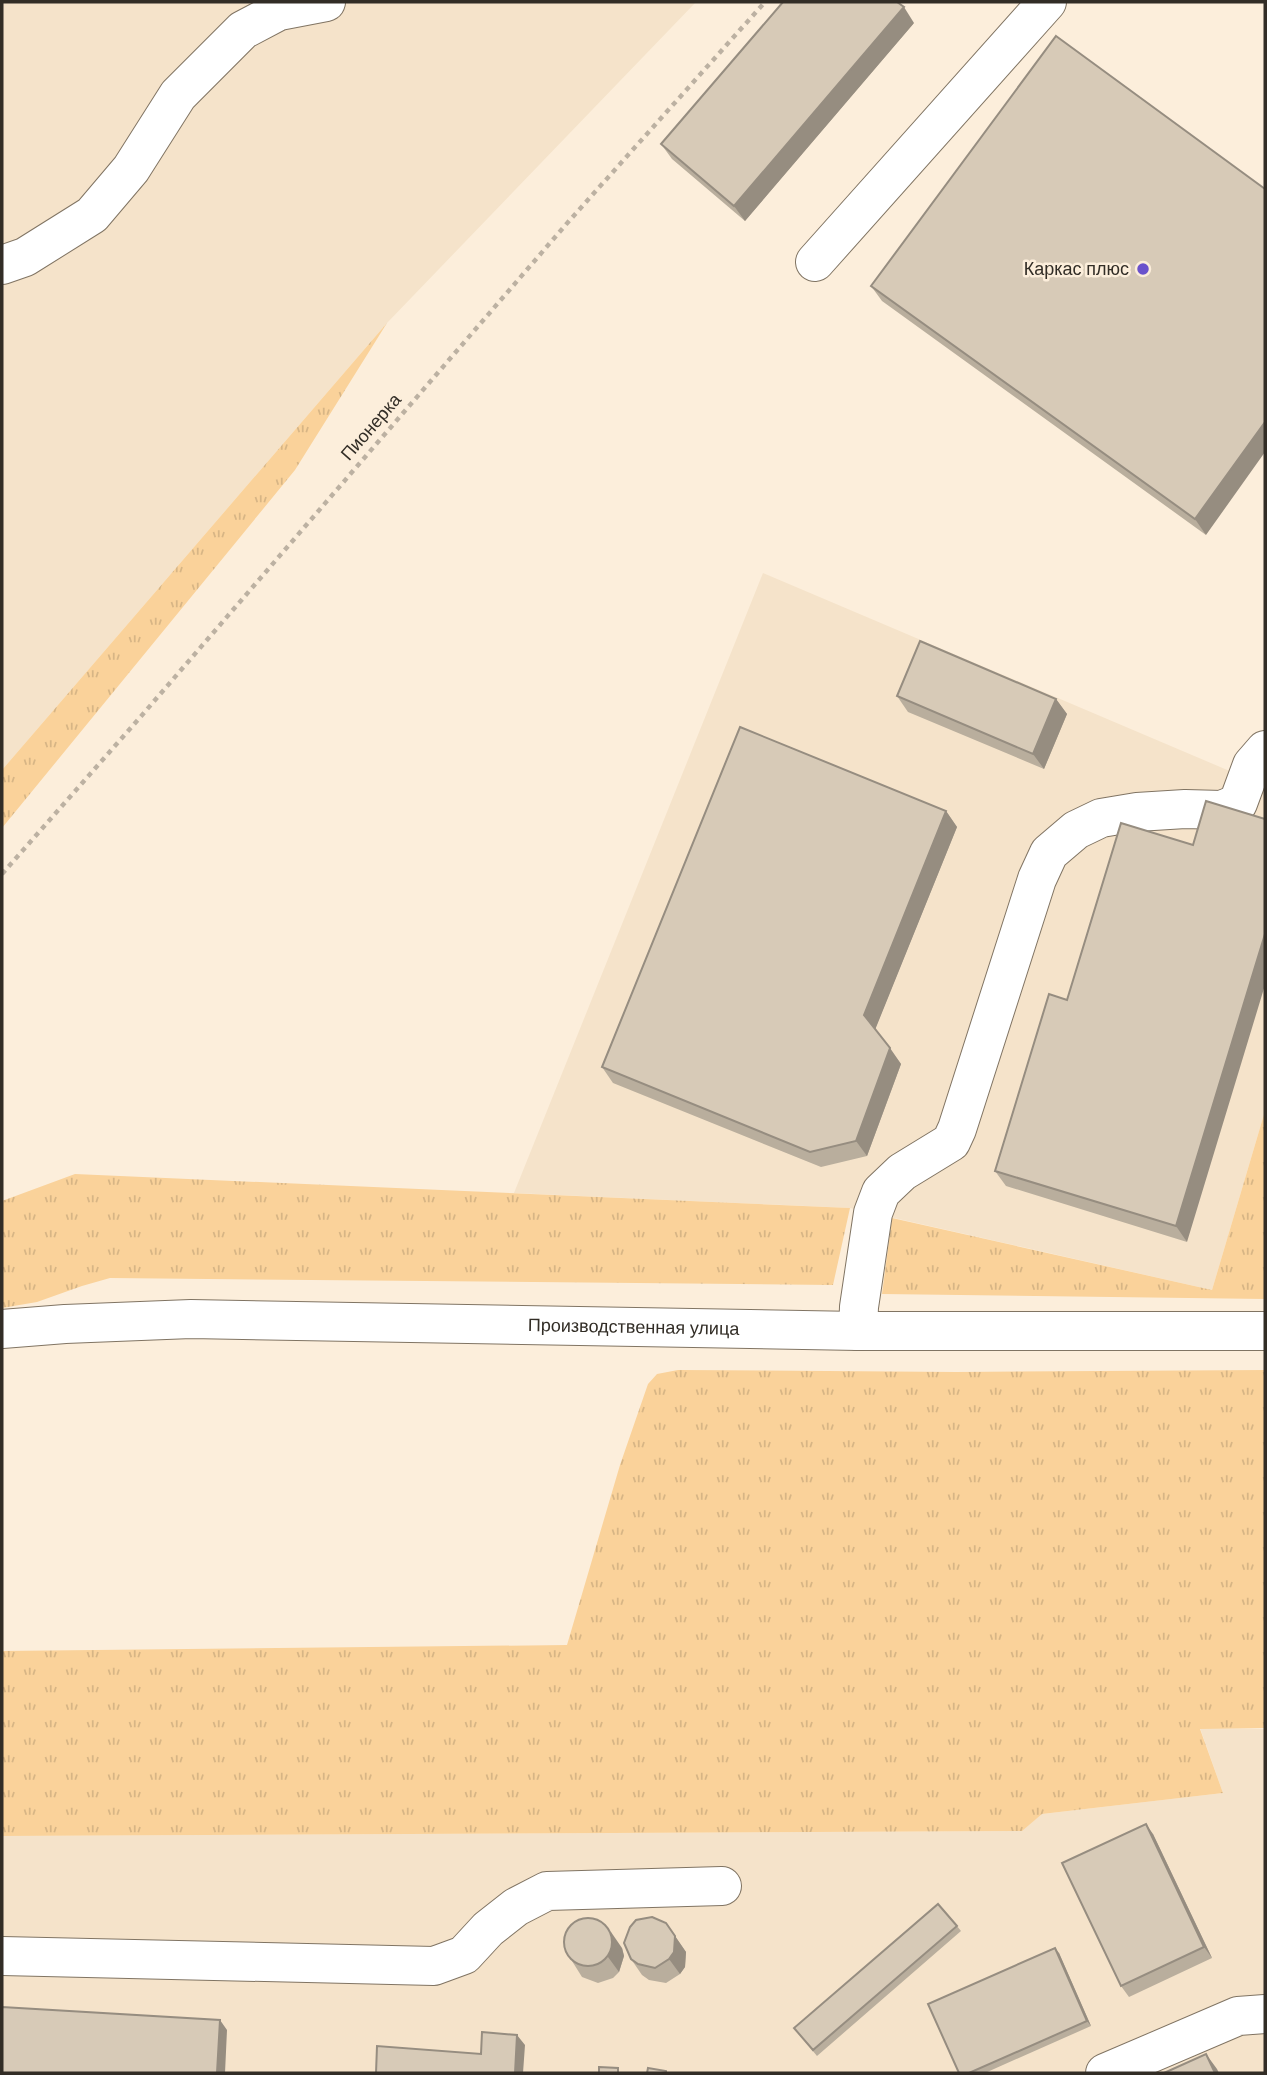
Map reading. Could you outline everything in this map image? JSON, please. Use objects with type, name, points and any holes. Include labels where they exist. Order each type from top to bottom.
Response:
[{"type":"street","points":[[2,265],[25,257],[92,215],[131,169],[178,94],[243,30],[279,11],[326,2]]},
{"type":"street","points":[[815,262],[1047,2]]},
{"type":"street","points":[[858,1331],[873,1213],[881,1192],[902,1172],[951,1142],[1037,879],[1049,853],[1076,830],[1101,818],[1137,812],[1222,810],[1238,803],[1252,765],[1265,750]]},
{"type":"street","name":"Производственная улица","points":[[2,1329],[191,1318],[858,1331],[1265,1331]]},
{"type":"street","points":[[2,1956],[435,1966],[464,1955],[488,1929],[516,1908],[547,1891],[722,1886]]},
{"type":"street","points":[[1105,2073],[1238,2016],[1265,2014]]},
{"type":"path","name":"Пионерка","points":[[2,874],[144,714],[569,221],[765,2]]},
{"type":"shaded area","points":[[2,2],[696,2],[387,323],[2,770]]},
{"type":"shaded area","points":[[763,573],[1265,786],[1265,1111],[1212,1290],[850,1208],[514,1193]]},
{"type":"shaded area","points":[[1200,1728],[1265,1729],[1265,2073],[2,2073],[2,1836],[1021,1831],[1042,1814],[1223,1793]]},
{"type":"green space","points":[[387,323],[295,470],[2,828],[2,770]]},
{"type":"green space","points":[[1265,1111],[1265,1299],[882,1294],[892,1218],[1212,1290]]},
{"type":"green space","points":[[75,1174],[850,1208],[833,1285],[110,1278],[37,1302],[2,1308],[2,1201]]},
{"type":"green space","points":[[678,1370],[1265,1370],[1265,1728],[1200,1729],[1223,1793],[1042,1814],[1022,1831],[2,1836],[2,1651],[567,1645],[620,1465],[648,1384],[657,1374]]},
{"type":"building","points":[[783,2],[897,2],[904,7],[734,206],[661,144]]},
{"type":"building","points":[[1056,36],[1265,189],[1265,422],[1195,519],[871,286]]},
{"type":"building","points":[[920,641],[1056,699],[1033,754],[897,696]]},
{"type":"building","points":[[740,727],[946,811],[864,1015],[890,1048],[856,1141],[810,1152],[602,1067]]},
{"type":"building","points":[[1206,801],[1265,819],[1265,934],[1176,1226],[995,1171],[1049,994],[1067,1000],[1121,823],[1193,845]]},
{"type":"building","points":[[1146,1824],[1204,1947],[1121,1986],[1062,1863]]},
{"type":"building","points":[[938,1904],[957,1926],[813,2050],[794,2028]]},
{"type":"building","points":[[652,1917],[666,1923],[675,1936],[674,1952],[669,1959],[655,1968],[638,1964],[631,1959],[624,1943],[636,1920]]},
{"type":"building","points":[[588,1918],[597,1919],[605,1925],[611,1933],[611,1951],[605,1959],[597,1965],[588,1966],[579,1965],[571,1959],[565,1951],[564,1942],[565,1933],[571,1925],[579,1919]]},
{"type":"building","points":[[1055,1948],[1087,2021],[969,2073],[959,2073],[928,2004]]},
{"type":"building","points":[[2,2007],[220,2020],[217,2073],[2,2073]]},
{"type":"building","points":[[482,2032],[517,2035],[515,2073],[376,2073],[377,2046],[481,2054]]},
{"type":"building","points":[[1206,2054],[1215,2073],[1164,2073]]},
{"type":"building","points":[[599,2067],[618,2068],[618,2073],[599,2073]]},
{"type":"building","points":[[648,2068],[666,2071],[666,2073],[647,2073]]},
{"type":"place","name":"Каркас плюс","points":[[1143,269]]}]
